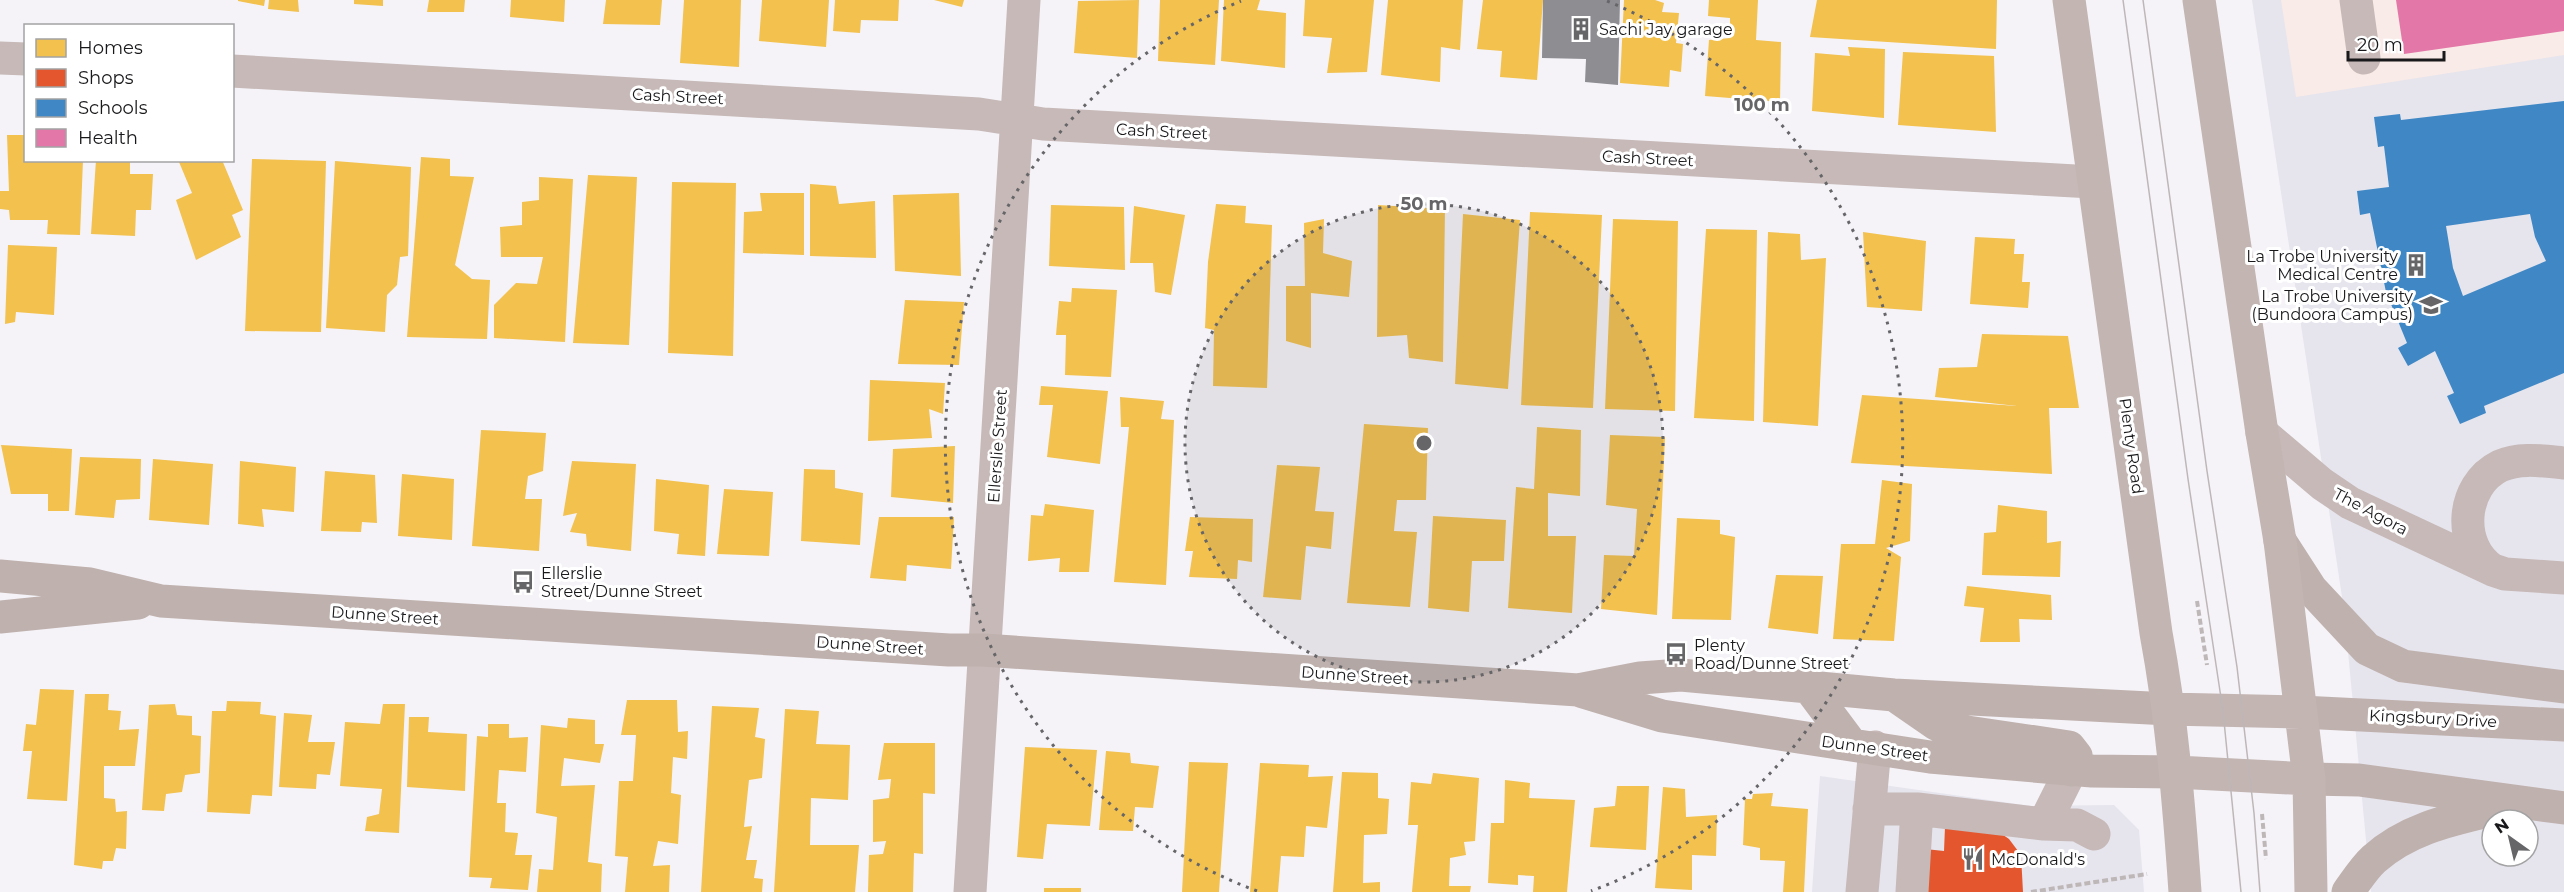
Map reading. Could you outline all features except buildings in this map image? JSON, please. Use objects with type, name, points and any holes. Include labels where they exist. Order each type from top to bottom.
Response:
[{"type":"highway","name":"Plenty Road","points":[[2068,0],[2145,538],[2156,633],[2169,708],[2185,892]]},
{"type":"highway","points":[[2199,0],[2262,433],[2280,541],[2309,779],[2311,892]]},
{"type":"highway","points":[[2169,708],[2301,712]]},
{"type":"highway","points":[[2176,772],[2309,779]]},
{"type":"main road","points":[[2280,541],[2311,589],[2367,649],[2403,666],[2564,687]]},
{"type":"main road","name":"Dunne Street","points":[[0,576],[90,584],[161,601]]},
{"type":"main road","name":"Dunne Street","points":[[0,617],[161,601],[949,650],[983,650],[1578,690],[1662,717],[1930,756],[2071,770],[2176,772]]},
{"type":"main road","name":"Dunne Street","points":[[1578,690],[1640,678],[1681,675],[1894,695],[2169,708]]},
{"type":"main road","points":[[1808,686],[1864,746]]},
{"type":"main road","points":[[1894,695],[1947,729],[2066,746],[2076,754],[2071,770]]},
{"type":"main road","name":"Kingsbury Drive","points":[[2301,712],[2564,725]]},
{"type":"main road","points":[[2309,779],[2353,780],[2564,808]]},
{"type":"main road","points":[[2348,892],[2373,861],[2394,843],[2420,829],[2522,802]]},
{"type":"street","name":"Ellerslie Street","points":[[970,892],[1024,0]]},
{"type":"street","points":[[2356,0],[2364,58]]},
{"type":"street","points":[[0,57],[24,59]]},
{"type":"street","name":"Cash Street","points":[[234,71],[956,112],[1043,124],[2093,182]]},
{"type":"street","name":"The Agora","points":[[2262,433],[2322,484],[2350,503],[2493,570],[2505,574],[2564,578]]},
{"type":"street","points":[[2493,570],[2480,556],[2468,524],[2469,502],[2477,487],[2499,467],[2517,461],[2564,463]]},
{"type":"street","points":[[1862,892],[1869,808],[1864,746]]},
{"type":"street","points":[[2044,824],[2071,770]]},
{"type":"street","points":[[1869,808],[1917,809],[2044,824],[2077,825],[2094,834]]},
{"type":"street","points":[[1912,892],[1917,809]]},
{"type":"path","points":[[2197,601],[2207,665]]},
{"type":"path","points":[[2262,814],[2265,859]]},
{"type":"path","points":[[2031,892],[2146,874]]},
{"type":"shaded area","name":"La Trobe University (Bundoora Campus)","points":[[2252,0],[2564,0],[2564,892],[2371,892],[2344,610]]},
{"type":"shaded area","points":[[2281,0],[2564,0],[2564,55],[2296,97]]},
{"type":"shaded area","points":[[1820,776],[2031,806],[2114,805],[2139,830],[2144,892],[1812,892]]},
{"type":"tram line","points":[[2123,0],[2188,479],[2223,711],[2241,892]]},
{"type":"tram line","points":[[2143,0],[2207,471],[2237,667],[2254,813],[2260,892]]},
{"type":"place","name":"Sachi Jay garage","points":[[1581,29]]},
{"type":"place","name":"La Trobe University Medical Centre","points":[[2416,265]]},
{"type":"place","name":"La Trobe University (Bundoora Campus)","points":[[2431,305]]},
{"type":"place","name":"Ellerslie Street/Dunne Street","points":[[523,582]]},
{"type":"place","name":"Plenty Road/Dunne Street","points":[[1676,654]]},
{"type":"place","name":"McDonald's","points":[[1973,859]]}]
